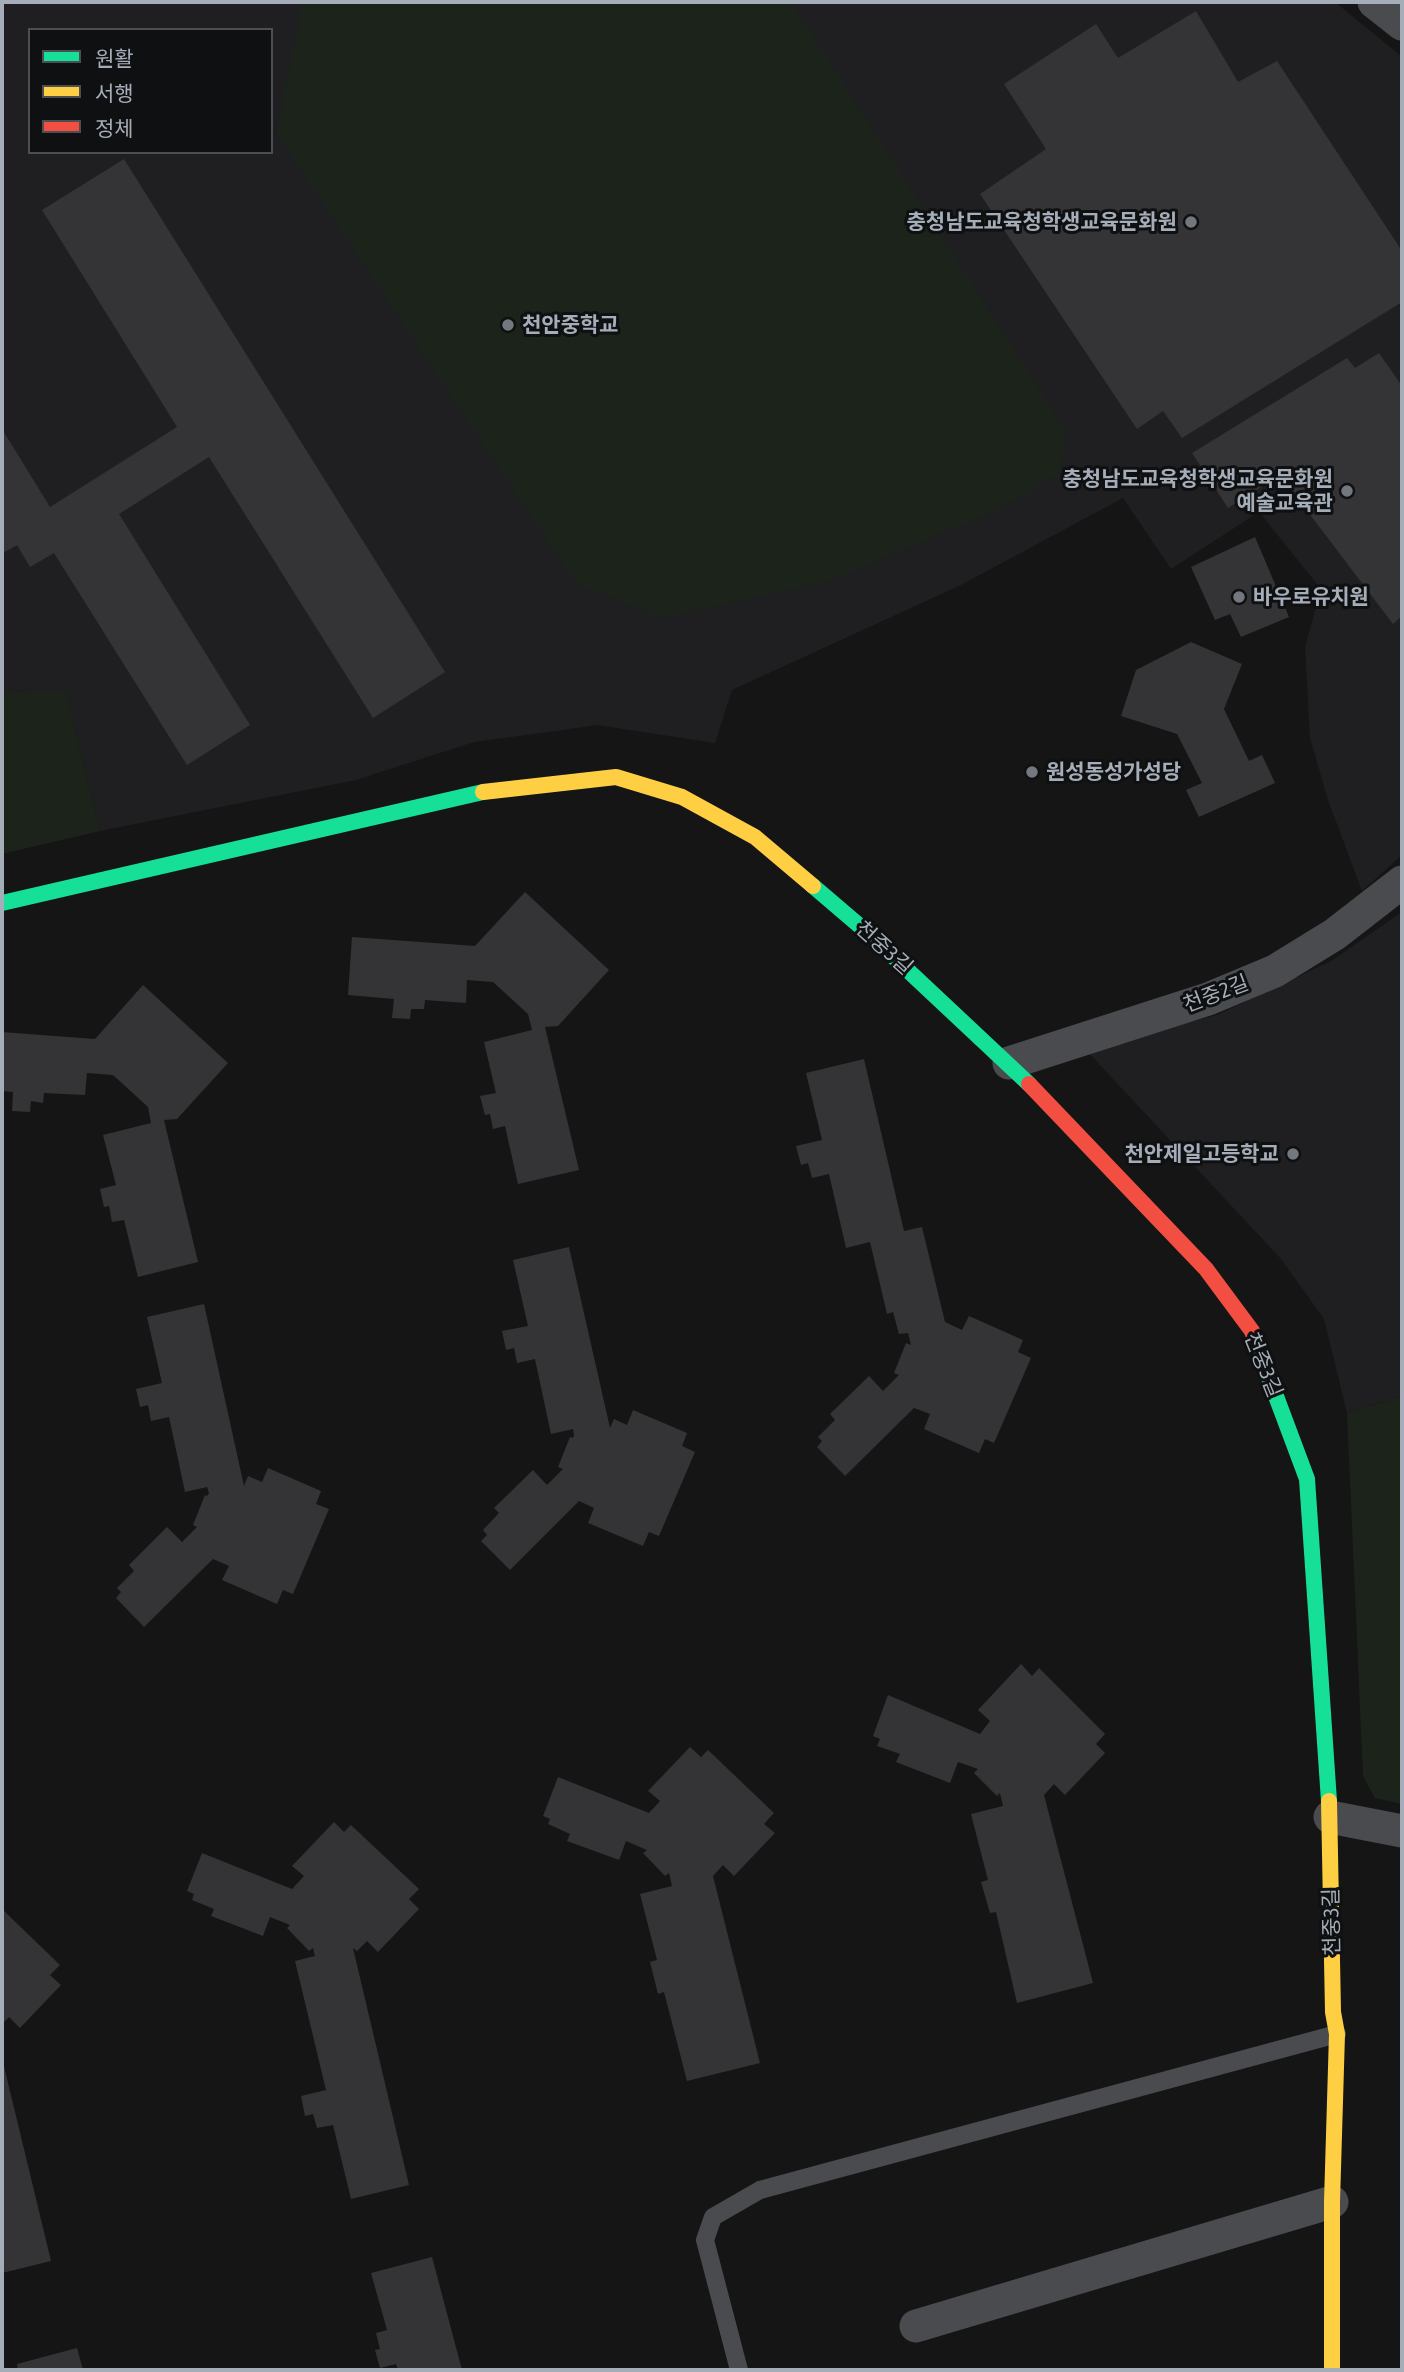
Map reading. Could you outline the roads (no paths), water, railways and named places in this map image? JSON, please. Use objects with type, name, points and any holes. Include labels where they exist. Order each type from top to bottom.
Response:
[{"type":"street","points":[[1374,2],[1402,24]]},
{"type":"street","name":"천중3길","points":[[2,903],[472,793],[616,777],[682,797],[755,837],[868,933],[1009,1063],[1206,1269],[1252,1331],[1307,1479],[1330,1817],[1334,2012],[1337,2034],[1332,2202],[1332,2370]]},
{"type":"street","name":"천중2길","points":[[1009,1063],[1208,999],[1275,971],[1335,934],[1402,883]]},
{"type":"street","points":[[1330,1817],[1402,1831]]},
{"type":"street","points":[[916,2326],[1332,2202]]},
{"type":"lane","points":[[739,2370],[705,2240],[713,2217],[760,2190],[1337,2034]]},
{"type":"place","name":"충청남도교육청학생교육문화원","points":[[1191,222]]},
{"type":"place","name":"천안중학교","points":[[508,325]]},
{"type":"place","name":"충청남도교육청학생교육문화원 예술교육관","points":[[1347,491]]},
{"type":"place","name":"바우로유치원","points":[[1239,597]]},
{"type":"place","name":"원성동성가성당","points":[[1032,772]]},
{"type":"place","name":"천안제일고등학교","points":[[1293,1154]]}]
